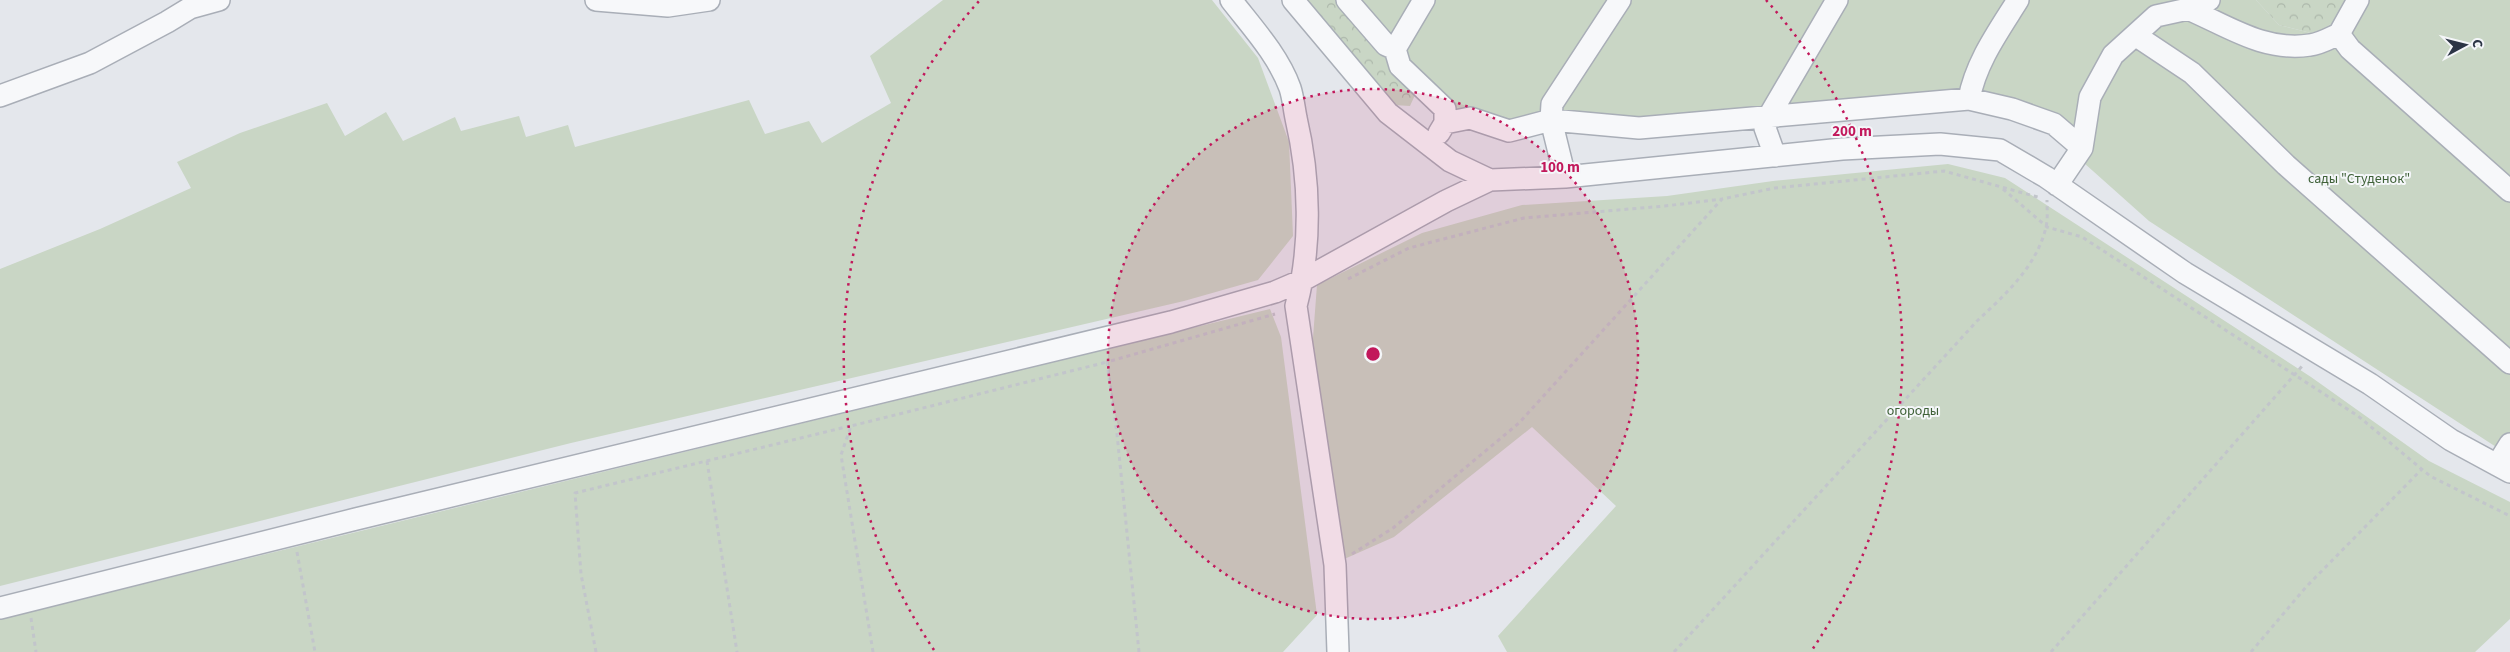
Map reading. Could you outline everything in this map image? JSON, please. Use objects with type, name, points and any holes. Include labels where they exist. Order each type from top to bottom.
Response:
[{"type":"street","points":[[0,96],[90,63],[190,8],[219,0]]},
{"type":"street","points":[[596,0],[668,6],[709,0]]},
{"type":"street","points":[[1231,0],[1264,41],[1290,88],[1304,154],[1307,217],[1303,280],[1296,306],[1335,565],[1338,652]]},
{"type":"street","points":[[1293,0],[1388,113],[1450,161],[1490,180]]},
{"type":"street","points":[[1347,0],[1386,45],[1395,49]]},
{"type":"street","points":[[1424,0],[1395,49],[1400,66],[1445,109],[1445,123],[1432,147]]},
{"type":"street","points":[[1565,177],[1551,120],[1552,104],[1620,0]]},
{"type":"street","points":[[1775,156],[1765,128],[1769,116],[1837,0]]},
{"type":"street","points":[[1970,99],[1973,78],[1981,61],[2018,0]]},
{"type":"street","points":[[2052,192],[2082,148],[2090,97],[2113,55],[2156,16],[2188,9],[2209,0]]},
{"type":"street","points":[[2188,9],[2210,18],[2239,34],[2277,46],[2311,45],[2340,34],[2358,0]]},
{"type":"street","points":[[2340,34],[2350,48],[2510,191]]},
{"type":"street","points":[[2135,35],[2192,73],[2286,165],[2510,364]]},
{"type":"street","points":[[1445,123],[1470,118],[1509,131],[1551,120],[1639,128],[1970,99],[2012,109],[2054,124],[2082,148]]},
{"type":"street","points":[[0,608],[1104,339],[1220,308],[1274,292],[1303,280],[1413,219],[1490,180],[1565,177],[1842,149],[1940,144],[2000,150],[2052,192],[2370,384],[2451,440],[2503,468],[2510,444]]},
{"type":"path","points":[[1340,284],[1409,248],[1524,218],[1666,206],[1722,199],[1775,188],[1944,171],[2001,187],[2052,192],[2046,227],[2034,257],[2011,290],[1977,321],[1674,652]]},
{"type":"path","points":[[2001,187],[2046,227],[2082,238],[2358,416],[2430,476],[2510,516]]},
{"type":"path","points":[[1335,565],[1393,528],[1519,423],[1722,199]]},
{"type":"path","points":[[596,652],[581,574],[575,493],[1107,362],[1259,320],[1296,306]]},
{"type":"path","points":[[2051,652],[2315,351]]},
{"type":"path","points":[[1107,362],[1117,434],[1139,652]]},
{"type":"path","points":[[851,426],[841,455],[872,652]]},
{"type":"path","points":[[707,461],[737,652]]},
{"type":"path","points":[[2251,652],[2306,587],[2422,469]]},
{"type":"path","points":[[294,535],[315,652]]},
{"type":"path","points":[[30,601],[32,632],[36,652]]},
{"type":"green space","points":[[943,0],[1212,0],[1258,58],[1289,142],[1293,236],[1258,280],[1184,301],[571,443],[0,586],[0,269],[100,229],[191,188],[177,162],[240,133],[327,103],[345,136],[386,112],[403,141],[455,117],[461,131],[519,116],[526,137],[568,125],[575,147],[749,100],[765,134],[809,121],[822,143],[891,103],[870,56]]},
{"type":"green space","points":[[1306,0],[1336,0],[1410,85],[1415,95],[1410,106],[1394,105]]},
{"type":"green space","name":"сады \"Студенок\"","points":[[1336,0],[2256,0],[2279,25],[2315,34],[2345,15],[2348,0],[2510,0],[2510,456],[2149,221],[2047,130],[1965,108],[1561,129],[1475,130],[1410,85]]},
{"type":"green space","points":[[2256,0],[2348,0],[2345,15],[2315,34],[2279,25]]},
{"type":"green space","name":"огороды","points":[[1948,164],[2005,178],[2311,377],[2429,461],[2510,502],[2510,619],[2475,652],[1507,652],[1498,636],[1616,506],[1532,427],[1394,537],[1342,560],[1312,351],[1317,285],[1422,233],[1522,205],[1667,196],[1773,181]]},
{"type":"green space","points":[[1270,309],[1281,337],[1317,615],[1283,652],[0,652],[0,619]]}]
